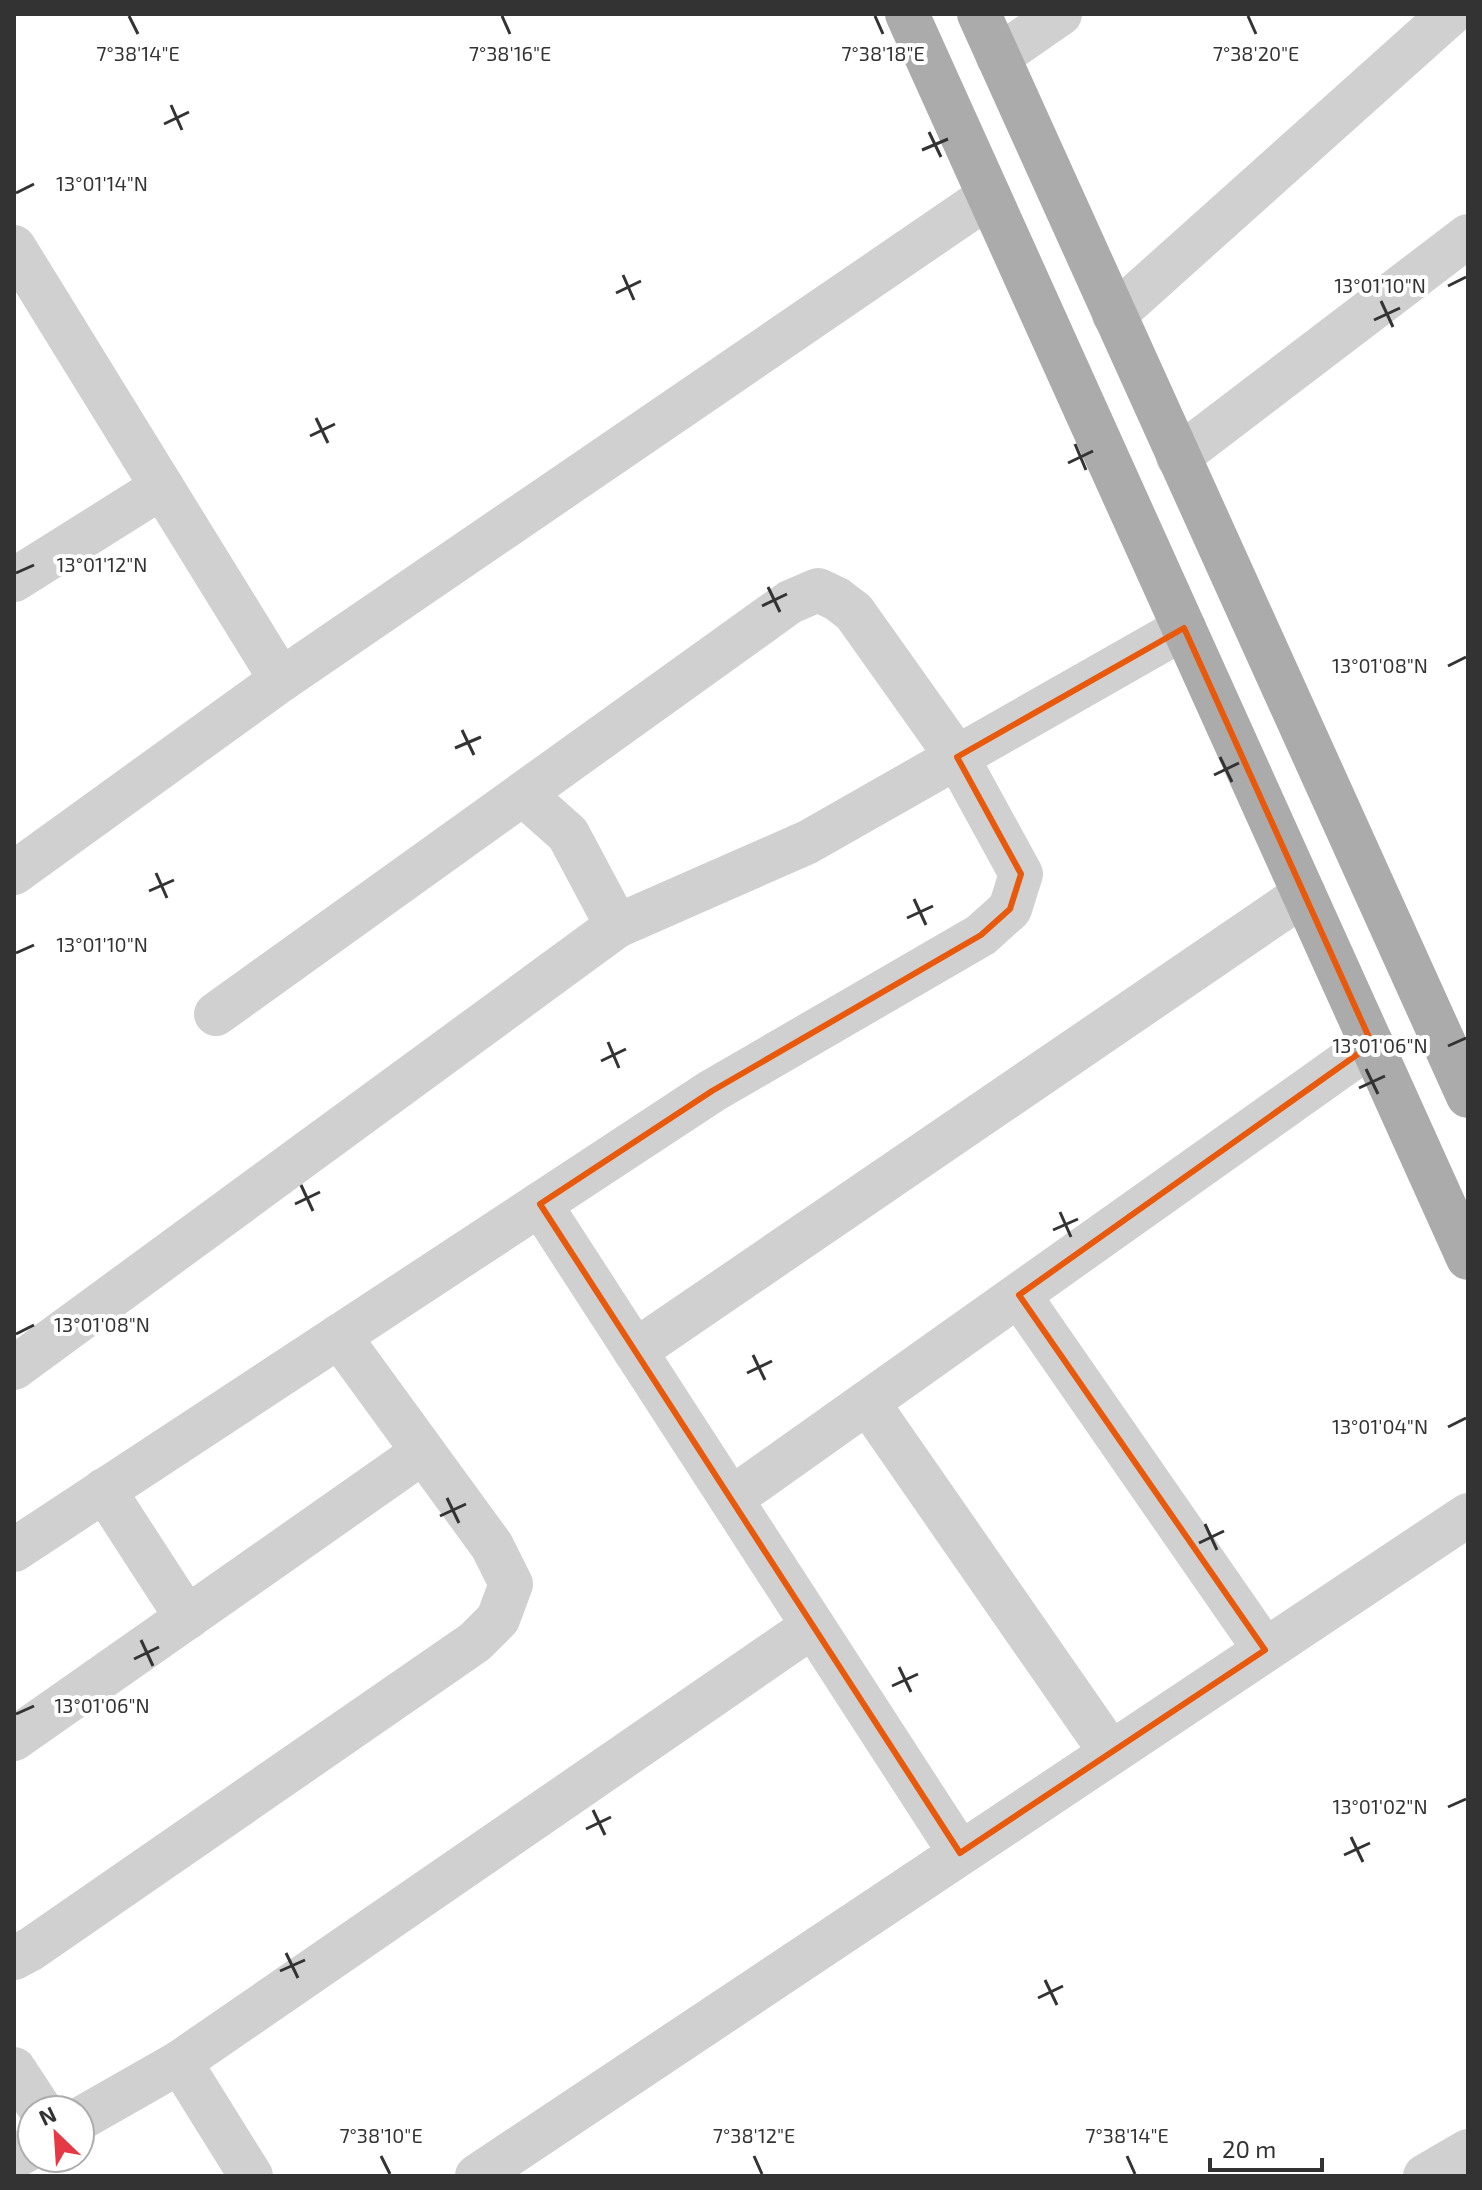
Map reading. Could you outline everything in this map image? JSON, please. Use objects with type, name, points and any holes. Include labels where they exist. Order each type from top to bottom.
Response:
[{"type":"main road","points":[[907,14],[1468,1258]]},
{"type":"main road","points":[[979,14],[1468,1096]]},
{"type":"main road","points":[[1120,487],[1178,457]]},
{"type":"street","points":[[998,57],[1060,14]]},
{"type":"street","points":[[1114,315],[1450,14]]},
{"type":"street","points":[[14,873],[281,680],[989,196]]},
{"type":"street","points":[[1178,457],[1468,236]]},
{"type":"street","points":[[14,247],[26,295],[162,487],[281,680]]},
{"type":"street","points":[[14,580],[162,487]]},
{"type":"street","points":[[14,1550],[712,1091],[981,935],[1010,909],[1021,874],[957,757],[854,612],[818,590],[790,602],[216,1014]]},
{"type":"street","points":[[14,1368],[617,926],[808,842],[1184,628]]},
{"type":"street","points":[[523,794],[568,834],[617,926]]},
{"type":"street","points":[[635,1351],[1304,894]]},
{"type":"street","points":[[731,1499],[1372,1044]]},
{"type":"street","points":[[540,1204],[960,1853]]},
{"type":"street","points":[[1019,1295],[1265,1650]]},
{"type":"street","points":[[14,1958],[475,1642],[498,1619],[511,1584],[492,1546],[339,1336]]},
{"type":"street","points":[[868,1403],[1111,1753]]},
{"type":"street","points":[[14,1739],[423,1452]]},
{"type":"street","points":[[104,1490],[187,1618]]},
{"type":"street","points":[[477,2176],[1468,1515]]},
{"type":"street","points":[[96,2110],[180,2062],[813,1626]]},
{"type":"street","points":[[180,2062],[251,2176]]},
{"type":"street","points":[[14,2069],[30,2094]]},
{"type":"street","points":[[1425,2176],[1468,2151]]},
{"type":"highlighted area","points":[[1184,628],[1372,1044],[1019,1295],[1265,1650],[960,1853],[540,1204],[712,1091],[981,935],[1010,909],[1021,874],[957,757]]}]
